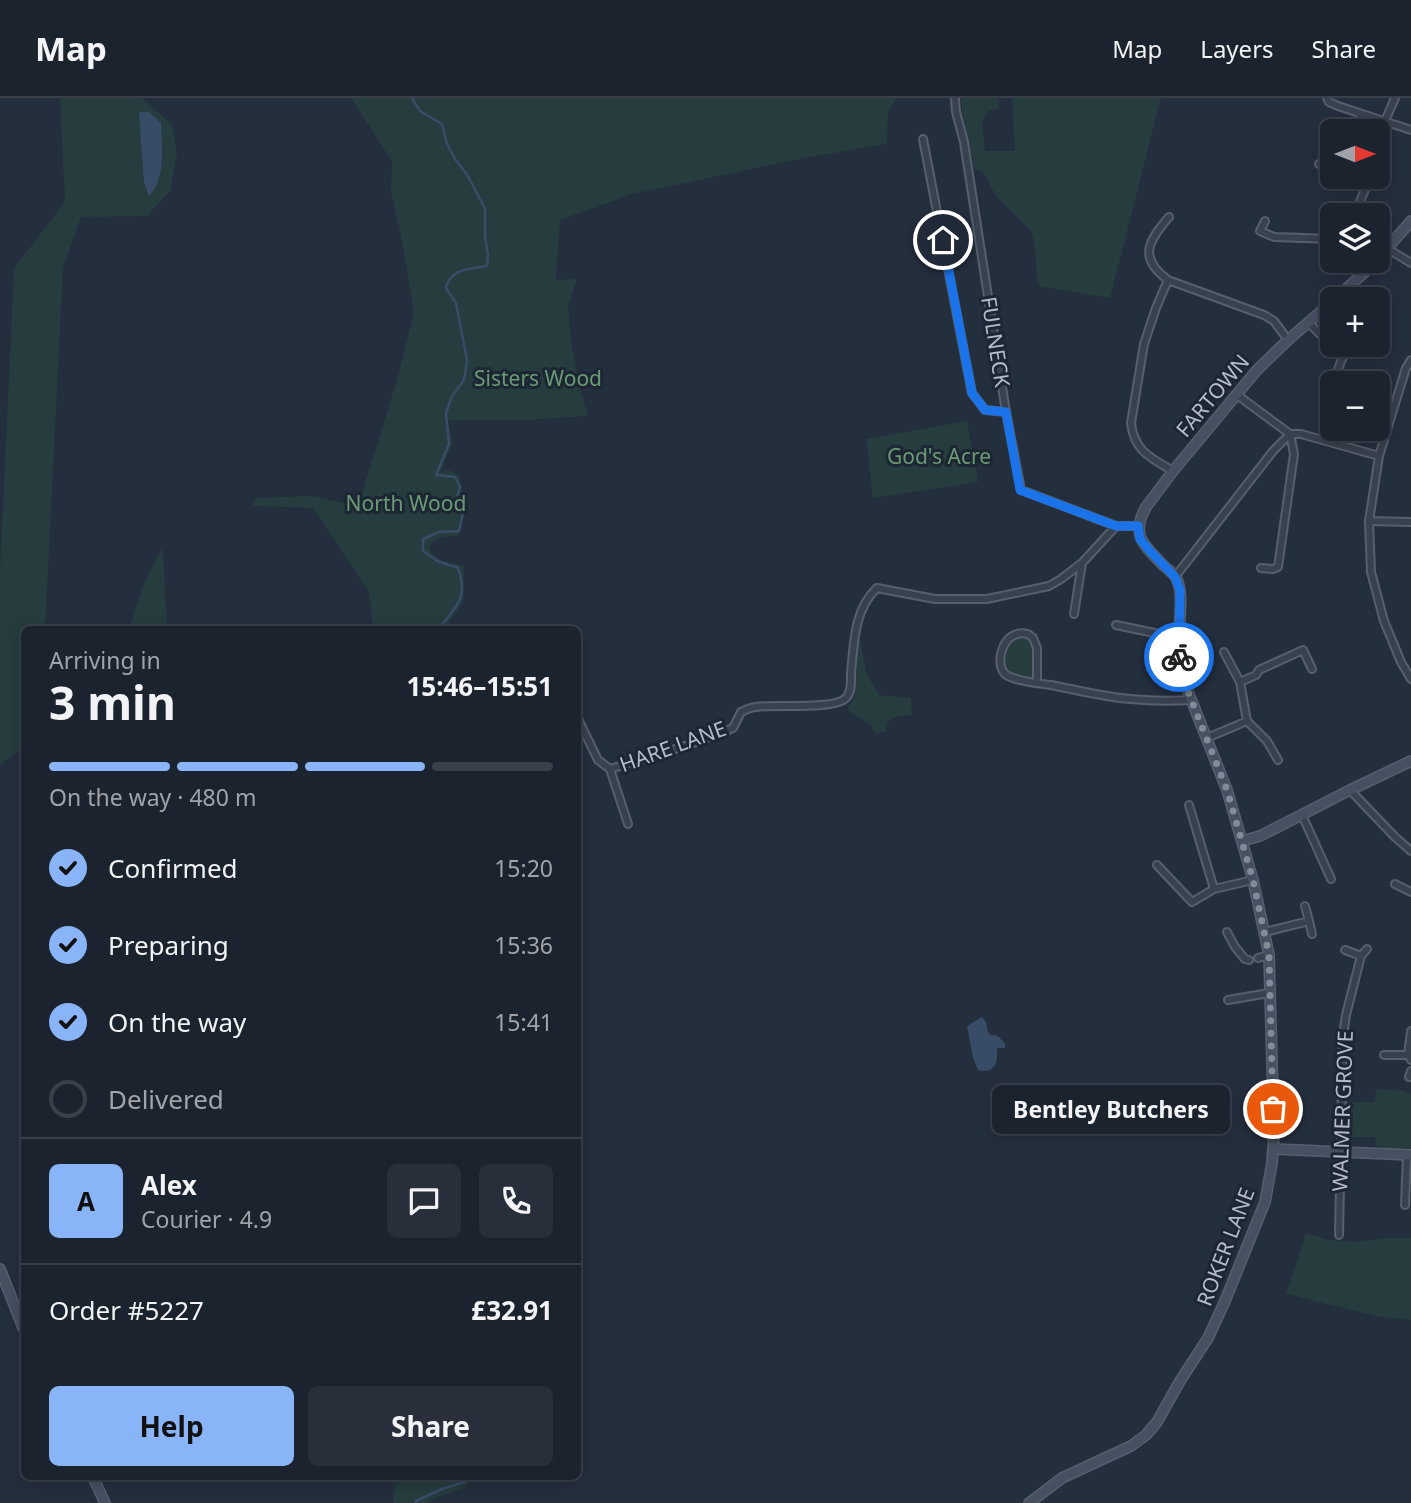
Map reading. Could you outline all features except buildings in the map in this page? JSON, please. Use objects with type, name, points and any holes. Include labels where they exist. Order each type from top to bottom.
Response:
[{"type":"street","name":"FULNECK","points":[[955,98],[1020,490],[1116,526],[1138,526]]},
{"type":"street","points":[[1386,119],[1395,98]]},
{"type":"street","points":[[1319,106],[1328,100],[1378,119]]},
{"type":"street","points":[[1359,119],[1361,114]]},
{"type":"street","points":[[1390,123],[1409,129],[1411,118]]},
{"type":"street","points":[[923,139],[972,393],[985,410],[1006,412]]},
{"type":"street","points":[[1169,217],[1165,227],[1155,234],[1149,244],[1149,259],[1158,273],[1168,280],[1264,315],[1274,321],[1288,340]]},
{"type":"street","points":[[1265,221],[1260,231],[1274,237],[1320,239]]},
{"type":"street","name":"FARTOWN","points":[[1390,247],[1411,221]]},
{"type":"street","points":[[1390,250],[1411,263]]},
{"type":"street","name":"FARTOWN","points":[[1348,287],[1363,273]]},
{"type":"street","points":[[1168,280],[1144,344],[1131,423],[1135,443],[1145,453],[1173,471]]},
{"type":"street","name":"FARTOWN","points":[[1138,526],[1146,507],[1236,394],[1288,340],[1320,313]]},
{"type":"street","points":[[1309,323],[1343,358],[1338,371]]},
{"type":"street","points":[[1411,360],[1406,368],[1379,456],[1369,520],[1374,584],[1384,621],[1411,679]]},
{"type":"street","points":[[1236,394],[1290,434],[1301,434],[1379,456]]},
{"type":"street","points":[[1261,568],[1278,567],[1294,454],[1290,434]]},
{"type":"street","points":[[1138,526],[1140,539],[1175,577],[1273,451],[1290,434]]},
{"type":"street","points":[[1369,520],[1411,522]]},
{"type":"street","name":"HARE LANE","points":[[610,769],[733,728],[741,712],[752,707],[835,704],[845,699],[850,689],[854,636],[859,617],[869,595],[877,588],[935,600],[987,600],[1049,586],[1083,563],[1116,526]]},
{"type":"street","points":[[1074,614],[1083,563]]},
{"type":"street","name":"ROKER LANE","points":[[1030,1503],[1062,1478],[1131,1446],[1157,1422],[1208,1338],[1225,1301],[1265,1202],[1274,1149],[1269,955],[1253,880],[1220,769],[1181,674],[1180,590],[1175,577]]},
{"type":"street","points":[[1116,625],[1179,636]]},
{"type":"street","points":[[1037,683],[1036,643],[1028,634],[1013,634],[1005,643],[1000,666],[1009,677],[1037,683],[1128,699],[1191,700]]},
{"type":"street","points":[[1299,642],[1312,669]]},
{"type":"street","points":[[1240,682],[1303,650]]},
{"type":"street","points":[[1224,652],[1240,682],[1247,721],[1267,741],[1278,760]]},
{"type":"street","points":[[1207,738],[1247,721]]},
{"type":"street","points":[[581,725],[598,760],[610,769],[628,824]]},
{"type":"street","points":[[1242,841],[1260,836],[1411,761]]},
{"type":"street","points":[[1350,790],[1411,851]]},
{"type":"street","points":[[1189,805],[1214,889]]},
{"type":"street","points":[[1302,815],[1331,879]]},
{"type":"street","points":[[1157,865],[1192,902],[1214,889],[1253,880]]},
{"type":"street","points":[[1395,884],[1411,892]]},
{"type":"street","points":[[1306,906],[1312,934]]},
{"type":"street","points":[[1265,932],[1309,921]]},
{"type":"street","points":[[1227,932],[1235,947],[1249,960]]},
{"type":"street","name":"WALMER GROVE","points":[[1339,1235],[1343,1035],[1361,956],[1367,949]]},
{"type":"street","points":[[1345,950],[1361,956]]},
{"type":"street","points":[[1258,958],[1269,955]]},
{"type":"street","points":[[1228,1000],[1269,993]]},
{"type":"street","points":[[1384,1055],[1409,1057],[1411,1031]]},
{"type":"street","points":[[1274,1149],[1409,1155],[1405,1205]]},
{"type":"street","points":[[0,1269],[21,1322]]},
{"type":"street","points":[[94,1480],[105,1503]]},
{"type":"green space","points":[[60,98],[141,98],[172,124],[177,154],[170,191],[147,216],[81,217],[63,268],[45,626],[21,626],[21,748],[0,765],[0,570],[14,268],[65,202]]},
{"type":"green space","points":[[351,98],[897,98],[888,112],[887,144],[804,158],[632,194],[560,220],[556,280],[577,279],[568,306],[571,341],[588,416],[526,420],[448,420],[452,445],[440,472],[448,470],[459,475],[463,518],[459,535],[437,539],[429,548],[439,559],[464,566],[463,602],[447,626],[373,626],[369,592],[313,508],[253,506],[254,498],[311,496],[358,506],[397,380],[414,312],[391,192],[392,161]]},
{"type":"green space","points":[[962,98],[998,98],[999,108],[988,111],[982,122],[985,151],[1015,151],[1012,98],[1161,98],[1110,298],[1038,286],[1031,231],[996,196],[983,172],[975,169],[962,112]]},
{"type":"green space","name":"God's Acre","points":[[967,421],[978,482],[873,498],[866,439]]},
{"type":"green space","points":[[162,548],[168,626],[129,626],[143,586]]},
{"type":"green space","points":[[1023,632],[1036,643],[1037,683],[1004,674],[1002,653],[1005,643]]},
{"type":"green space","points":[[860,639],[867,675],[879,695],[911,698],[912,715],[896,717],[886,723],[887,731],[876,734],[870,724],[847,710],[855,697],[857,640]]},
{"type":"green space","points":[[1376,1089],[1411,1094],[1411,1155],[1399,1154],[1376,1145],[1375,1137],[1345,1137],[1347,1102],[1375,1102]]},
{"type":"green space","points":[[1306,1233],[1329,1240],[1357,1242],[1411,1238],[1411,1320],[1381,1317],[1286,1294]]},
{"type":"green space","points":[[397,1480],[469,1480],[465,1488],[428,1503],[394,1503]]},
{"type":"water","points":[[139,112],[149,112],[161,123],[161,171],[149,196],[144,182]]},
{"type":"water","points":[[982,1017],[988,1032],[998,1036],[1005,1044],[1005,1048],[997,1048],[995,1066],[989,1071],[978,1070],[967,1026]]},
{"type":"waterway","points":[[412,98],[420,111],[442,124],[447,144],[485,209],[488,255],[487,266],[456,273],[446,288],[456,303],[467,360],[464,380],[452,396],[446,413],[449,444],[436,475],[455,477],[460,487],[456,500],[463,513],[459,531],[439,532],[423,539],[423,551],[437,561],[458,568],[461,579],[459,602],[441,626]]},
{"type":"waterway","points":[[416,1503],[465,1480]]},
{"type":"way so far","points":[[1179,657],[1181,674],[1227,790],[1265,932],[1269,955],[1273,1109]]},
{"type":"place","name":"Bentley Butchers","points":[[1273,1109]]},
{"type":"route","points":[[943,240],[972,393],[985,410],[1006,412],[1020,490],[1116,526],[1138,526],[1140,539],[1175,577],[1180,590],[1179,657]]},
{"type":"park label","name":"Sisters Wood","points":[[538,379]]},
{"type":"park label","name":"North Wood","points":[[406,504]]}]
